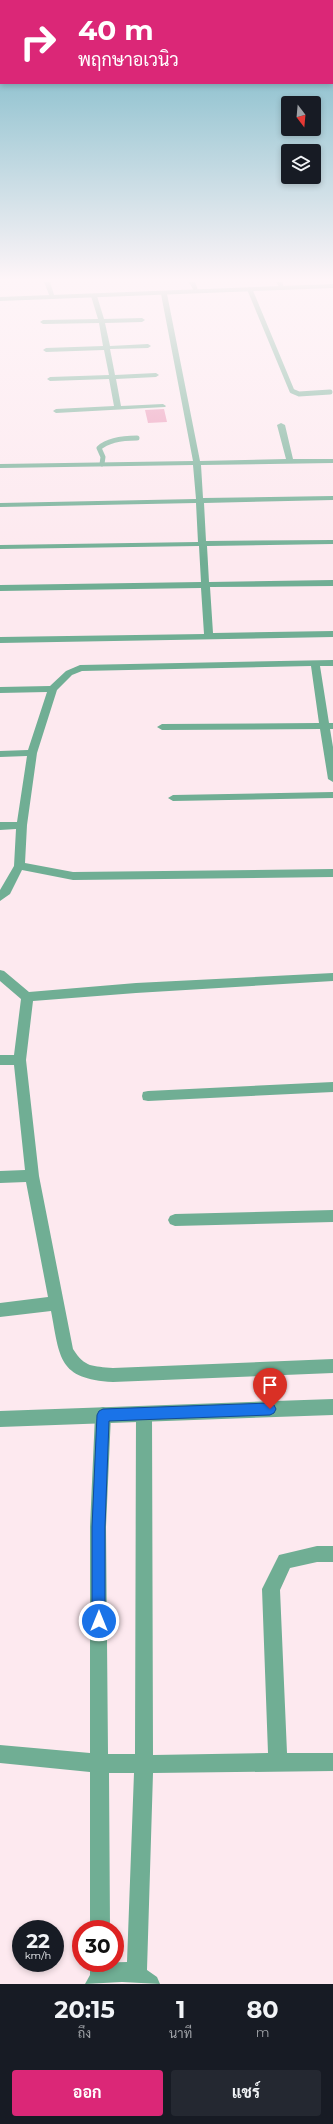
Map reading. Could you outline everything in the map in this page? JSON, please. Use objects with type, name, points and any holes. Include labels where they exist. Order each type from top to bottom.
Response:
[{"type":"street","points":[[50,380],[156,375]]},
{"type":"street","points":[[180,375],[197,463],[204,585],[209,637]]},
{"type":"street","points":[[112,376],[118,408]]},
{"type":"street","points":[[56,410],[163,406]]},
{"type":"street","points":[[281,425],[290,461]]},
{"type":"street","points":[[0,466],[333,461]]},
{"type":"street","points":[[0,505],[333,498]]},
{"type":"street","points":[[0,546],[333,542]]},
{"type":"street","points":[[0,588],[333,583]]},
{"type":"street","points":[[0,640],[333,634]]},
{"type":"street","points":[[0,897],[6,891],[19,866],[22,825],[32,753],[53,689],[69,673],[80,668],[333,663]]},
{"type":"street","points":[[315,664],[329,726],[333,779]]},
{"type":"street","points":[[0,690],[53,689]]},
{"type":"street","points":[[162,727],[329,726]]},
{"type":"street","points":[[0,754],[32,753]]},
{"type":"street","points":[[173,798],[333,795]]},
{"type":"street","points":[[0,826],[22,825]]},
{"type":"street","points":[[19,866],[61,875],[73,876],[333,873]]},
{"type":"street","points":[[0,974],[27,997],[136,988],[333,977]]},
{"type":"street","points":[[27,997],[20,1060],[32,1176],[66,1351],[74,1366],[86,1373],[113,1375],[333,1366]]},
{"type":"street","points":[[0,1060],[20,1060]]},
{"type":"street","points":[[148,1096],[333,1087]]},
{"type":"street","points":[[0,1177],[32,1176]]},
{"type":"street","points":[[175,1220],[333,1216]]},
{"type":"street","points":[[0,1310],[57,1303]]},
{"type":"street","points":[[0,1419],[333,1406]]},
{"type":"street","points":[[98,1975],[124,1971],[143,1979],[144,1414]]},
{"type":"street","points":[[100,1920],[98,1527],[103,1415]]},
{"type":"street","points":[[278,1763],[270,1589],[285,1561],[317,1554],[333,1554]]},
{"type":"street","points":[[0,1754],[99,1763],[333,1762]]},
{"type":"lane","points":[[285,375],[292,391],[298,394],[330,392]]},
{"type":"lane","points":[[102,464],[103,457],[99,448],[101,446],[118,440],[137,438]]},
{"type":"building","points":[[164,409],[167,422],[148,423],[145,410]]},
{"type":"route","points":[[99,1621],[98,1527],[103,1415],[270,1409]]}]
